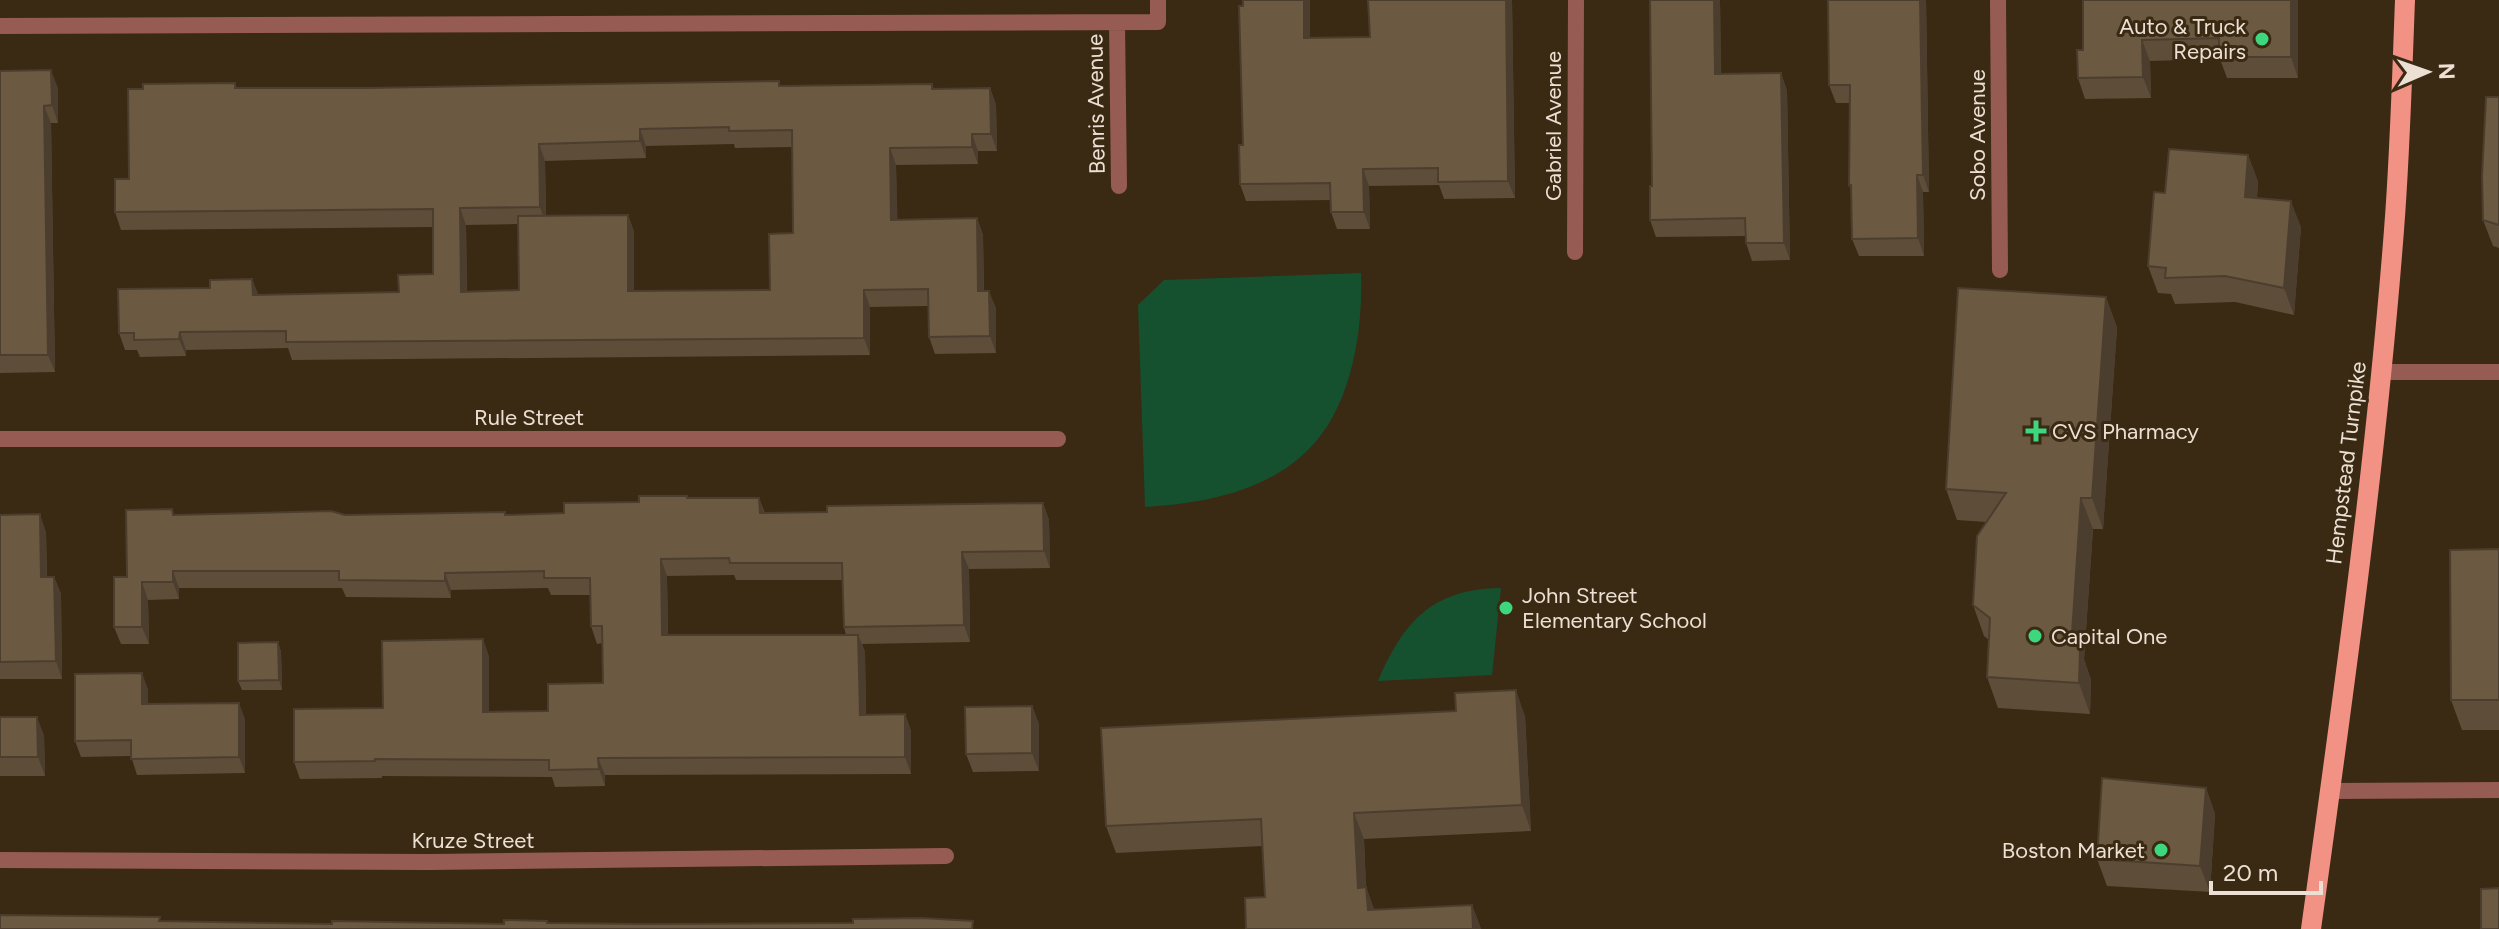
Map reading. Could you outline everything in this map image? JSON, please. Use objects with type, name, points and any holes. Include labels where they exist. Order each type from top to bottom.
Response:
[{"type":"main road","name":"Hempstead Turnpike","points":[[2311,929],[2332,791],[2381,372],[2394,229],[2405,0]]},
{"type":"street","points":[[0,26],[1117,23],[1158,22],[1158,0]]},
{"type":"street","name":"Gabriel Avenue","points":[[1575,252],[1576,0]]},
{"type":"street","name":"Sobo Avenue","points":[[1998,0],[2000,270]]},
{"type":"street","name":"Benris Avenue","points":[[1117,23],[1119,186]]},
{"type":"street","points":[[2381,372],[2499,372]]},
{"type":"street","name":"Rule Street","points":[[0,439],[1058,439]]},
{"type":"street","points":[[2332,791],[2499,790]]},
{"type":"street","name":"Kruze Street","points":[[0,860],[430,862],[946,856]]},
{"type":"green space","points":[[1361,273],[1360,319],[1352,367],[1335,412],[1308,450],[1273,476],[1253,486],[1210,499],[1145,507],[1138,305],[1164,280]]},
{"type":"green space","points":[[1501,588],[1492,675],[1378,681],[1398,641],[1423,612],[1456,595]]},
{"type":"building","points":[[1243,0],[1304,0],[1304,38],[1370,37],[1368,0],[1506,0],[1508,181],[1438,182],[1438,168],[1363,169],[1364,212],[1331,212],[1330,183],[1240,184],[1239,145],[1243,145],[1239,6],[1243,6]]},
{"type":"building","points":[[1650,0],[1714,0],[1715,74],[1781,73],[1784,243],[1746,243],[1745,218],[1650,220]]},
{"type":"building","points":[[1828,0],[1920,0],[1923,175],[1917,175],[1918,238],[1852,239],[1850,85],[1829,85]]},
{"type":"building","points":[[2083,0],[2291,0],[2291,57],[2219,57],[2219,38],[2142,40],[2143,77],[2078,78],[2077,50],[2083,50]]},
{"type":"building","points":[[51,70],[52,105],[44,106],[48,355],[0,355],[0,71]]},
{"type":"building","points":[[779,81],[779,86],[932,84],[932,89],[990,88],[991,134],[972,134],[972,147],[890,148],[891,220],[977,218],[978,291],[989,291],[990,336],[929,337],[928,289],[864,290],[864,338],[286,342],[286,331],[180,332],[179,339],[134,340],[134,333],[119,333],[118,289],[210,288],[210,280],[252,279],[253,295],[399,292],[398,275],[433,274],[433,209],[115,212],[115,179],[129,179],[128,89],[143,89],[143,84],[235,83],[235,88]],"holes":[[[729,127],[729,131],[792,130],[793,233],[769,234],[770,290],[628,291],[628,215],[518,216],[519,290],[461,292],[460,208],[540,207],[539,144],[640,141],[640,129]]]},
{"type":"building","points":[[2486,97],[2499,97],[2499,225],[2483,220]]},
{"type":"building","points":[[2169,149],[2248,155],[2245,197],[2291,201],[2284,288],[2225,276],[2165,278],[2166,268],[2148,266],[2154,192],[2165,193]]},
{"type":"building","points":[[1958,288],[2106,297],[2092,498],[2081,498],[2072,633],[2080,649],[2079,683],[1987,677],[1990,618],[1973,605],[1977,536],[2006,493],[1946,489]]},
{"type":"building","points":[[639,496],[759,498],[760,513],[827,512],[827,506],[1043,503],[1044,551],[962,552],[964,625],[844,627],[842,563],[730,563],[729,558],[661,559],[662,635],[858,635],[860,715],[905,714],[905,757],[598,758],[599,769],[549,770],[549,760],[294,762],[294,709],[383,708],[382,641],[483,639],[483,712],[548,711],[548,684],[603,683],[602,626],[591,626],[590,578],[544,578],[544,571],[445,573],[445,581],[339,580],[339,571],[173,571],[173,582],[142,582],[142,627],[114,627],[114,577],[127,577],[126,510],[172,509],[173,515],[331,511],[345,515],[505,512],[505,515],[564,513],[564,503],[639,502]]},
{"type":"building","points":[[40,514],[41,577],[54,577],[56,661],[0,662],[0,515]]},
{"type":"building","points":[[2499,549],[2499,700],[2451,700],[2450,550]]},
{"type":"building","points":[[278,642],[279,680],[238,681],[238,643]]},
{"type":"building","points":[[142,673],[142,704],[239,703],[239,757],[131,759],[131,740],[75,741],[75,674]]},
{"type":"building","points":[[1516,690],[1522,805],[1354,813],[1358,888],[1366,887],[1368,910],[1472,905],[1473,929],[1246,929],[1245,898],[1265,897],[1261,819],[1106,826],[1101,728],[1456,711],[1455,693]]},
{"type":"building","points":[[1032,706],[1032,753],[966,754],[965,707]]},
{"type":"building","points":[[0,717],[37,717],[38,757],[0,757]]},
{"type":"building","name":"Boston Market","points":[[2102,778],[2206,788],[2200,866],[2097,859]]},
{"type":"building","points":[[2499,888],[2499,929],[2481,929],[2481,889]]},
{"type":"building","points":[[0,915],[332,924],[332,921],[504,924],[504,920],[647,924],[853,923],[853,919],[921,918],[973,921],[972,929],[0,929]]},
{"type":"place","name":"Auto & Truck Repairs","points":[[2262,39]]},
{"type":"place","name":"CVS Pharmacy","points":[[2036,431]]},
{"type":"place","name":"John Street Elementary School","points":[[1506,608]]},
{"type":"place","name":"Capital One","points":[[2035,636]]},
{"type":"place","name":"Boston Market","points":[[2161,850]]}]
